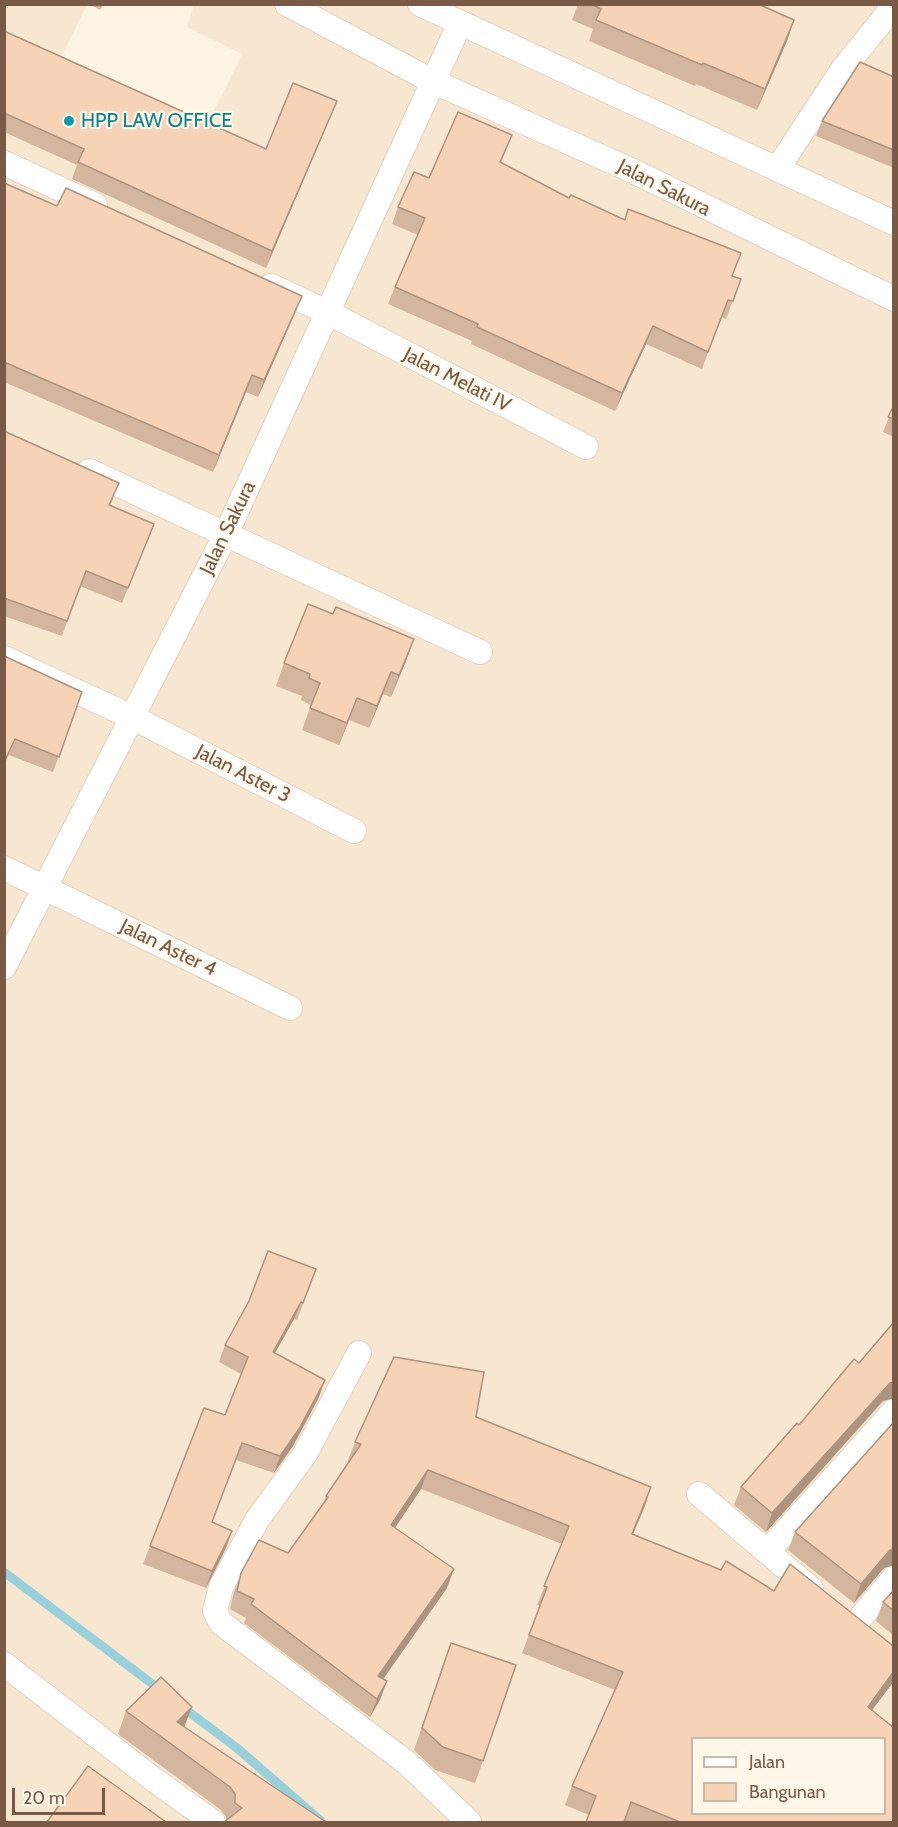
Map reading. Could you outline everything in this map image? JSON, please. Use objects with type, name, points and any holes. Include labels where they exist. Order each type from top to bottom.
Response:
[{"type":"street","name":"Jalan Sakura","points":[[287,4],[432,81],[633,171],[894,299]]},
{"type":"street","points":[[420,4],[894,223]]},
{"type":"street","points":[[778,168],[843,69],[894,6]]},
{"type":"street","name":"Jalan Sakura","points":[[4,967],[47,888],[226,534],[460,23]]},
{"type":"street","points":[[4,163],[113,213]]},
{"type":"street","name":"Jalan Melati IV","points":[[253,278],[329,313],[586,447]]},
{"type":"street","points":[[68,462],[480,652]]},
{"type":"street","name":"Jalan Aster 3","points":[[4,658],[132,717],[354,831]]},
{"type":"street","name":"Jalan Aster 4","points":[[4,868],[290,1008]]},
{"type":"street","points":[[359,1353],[305,1454],[257,1520],[221,1587],[215,1611],[222,1623],[407,1763],[469,1822]]},
{"type":"street","points":[[767,1552],[894,1411]]},
{"type":"street","points":[[699,1494],[767,1552],[864,1629],[894,1578]]},
{"type":"street","points":[[4,1664],[144,1773],[213,1822]]},
{"type":"shaded area","points":[[5,5],[87,5],[56,67],[199,141],[242,54],[187,27],[194,5],[893,5],[893,1822],[5,1822]]},
{"type":"building","points":[[591,4],[758,4],[794,20],[765,89],[596,20],[601,9]]},
{"type":"building","points":[[4,31],[266,149],[293,83],[337,101],[272,251],[78,162],[84,149],[4,113]]},
{"type":"building","points":[[860,62],[894,77],[894,150],[822,121]]},
{"type":"building","points":[[458,112],[512,135],[500,162],[569,198],[571,195],[625,220],[628,209],[741,253],[732,276],[741,279],[733,301],[728,300],[708,352],[653,326],[622,393],[395,287],[425,218],[398,207],[414,172],[429,178]]},
{"type":"building","points":[[4,183],[57,206],[66,188],[302,296],[264,380],[252,375],[219,455],[4,362]]},
{"type":"building","points":[[894,405],[894,419],[888,417]]},
{"type":"building","points":[[4,431],[119,483],[109,505],[154,524],[128,588],[86,571],[67,621],[4,598]]},
{"type":"building","points":[[308,604],[333,614],[336,607],[414,639],[399,675],[391,672],[377,706],[357,698],[347,723],[310,708],[320,683],[309,678],[310,674],[284,663]]},
{"type":"building","points":[[4,656],[82,692],[59,757],[15,739],[4,762]]},
{"type":"building","points":[[268,1251],[316,1269],[303,1303],[301,1302],[273,1352],[325,1380],[299,1429],[280,1456],[242,1443],[212,1522],[232,1531],[212,1571],[150,1546],[204,1408],[225,1415],[248,1357],[225,1345],[249,1301]]},
{"type":"building","points":[[894,1322],[894,1382],[890,1383],[772,1513],[741,1487],[797,1423],[799,1425],[854,1359],[859,1363]]},
{"type":"building","points":[[394,1357],[484,1372],[476,1417],[651,1487],[632,1534],[721,1570],[726,1561],[774,1591],[790,1564],[894,1646],[894,1671],[868,1707],[894,1728],[894,1822],[680,1822],[631,1802],[624,1822],[586,1822],[596,1796],[572,1786],[623,1672],[529,1635],[547,1587],[544,1586],[569,1526],[428,1470],[391,1525],[454,1569],[378,1676],[387,1681],[377,1699],[251,1604],[254,1599],[237,1591],[241,1573],[259,1540],[288,1553],[328,1497],[326,1496],[361,1444],[355,1442]]},
{"type":"building","points":[[894,1422],[894,1549],[890,1550],[861,1584],[795,1532]]},
{"type":"building","points":[[894,1590],[894,1611],[883,1602]]},
{"type":"building","points":[[451,1643],[516,1665],[483,1761],[443,1747],[422,1728]]},
{"type":"building","points":[[161,1677],[192,1707],[177,1722],[326,1822],[224,1822],[242,1808],[235,1803],[235,1794],[230,1787],[126,1711]]},
{"type":"building","points":[[88,1766],[166,1822],[47,1822]]},
{"type":"waterway","points":[[4,1572],[163,1692]]},
{"type":"waterway","points":[[181,1706],[237,1748],[322,1822]]},
{"type":"place","name":"HPP LAW OFFICE","points":[[69,121]]}]
